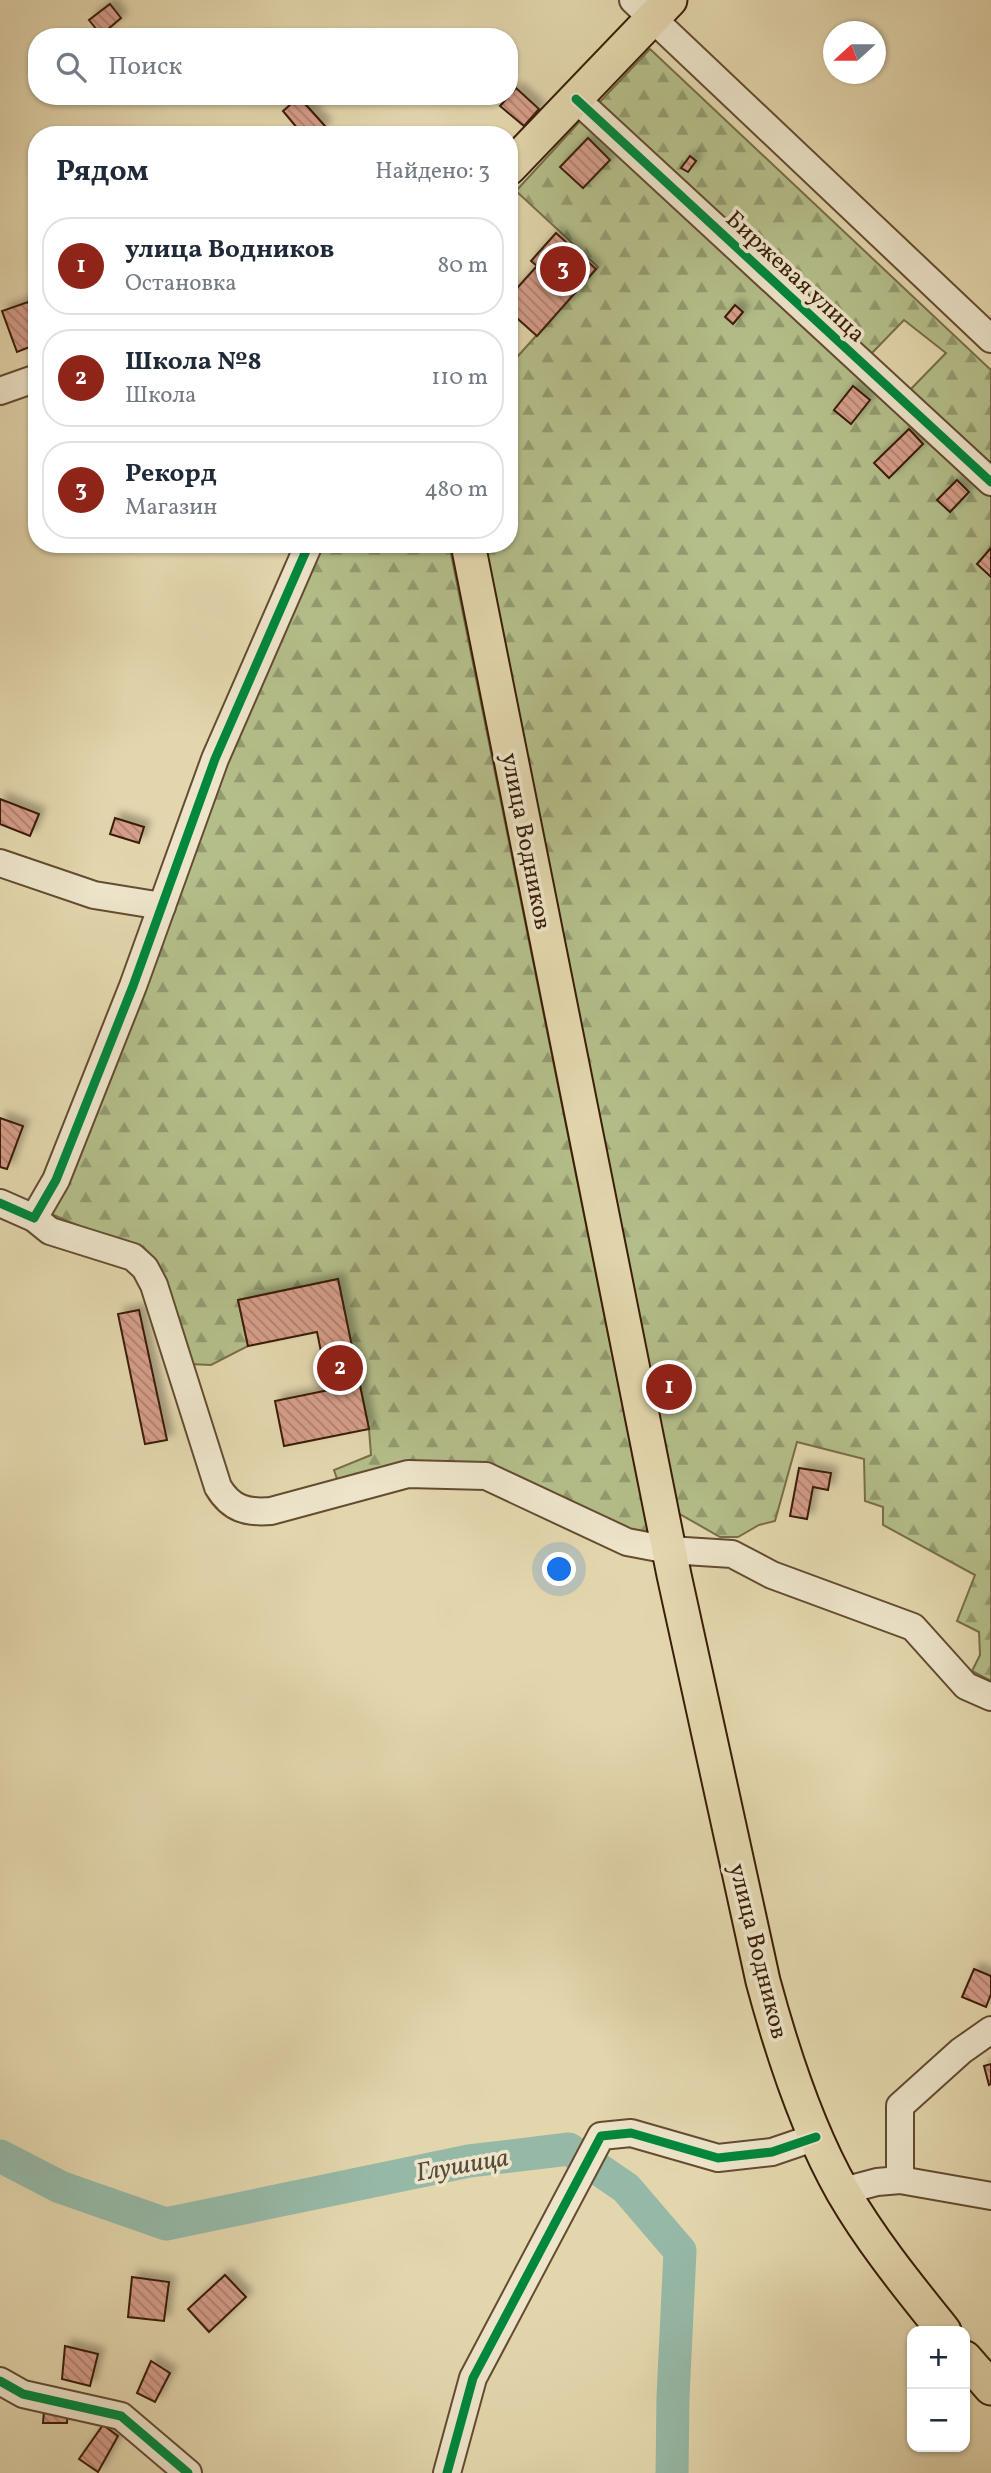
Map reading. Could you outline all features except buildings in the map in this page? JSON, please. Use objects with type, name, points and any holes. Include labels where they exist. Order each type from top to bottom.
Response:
[{"type":"main road","points":[[518,159],[576,99],[651,7]]},
{"type":"main road","name":"улица Водников","points":[[470,553],[669,1550],[763,1981],[816,2137],[843,2191],[881,2252],[940,2326]]},
{"type":"main road","points":[[970,2364],[991,2388]]},
{"type":"street","points":[[651,7],[991,339]]},
{"type":"street","name":"Биржевая улица","points":[[576,99],[991,482]]},
{"type":"street","points":[[0,391],[28,381]]},
{"type":"street","points":[[34,1218],[56,1180],[162,906],[215,758],[305,553]]},
{"type":"street","points":[[0,863],[94,895],[162,906]]},
{"type":"street","points":[[0,1203],[34,1218],[50,1231],[133,1257],[145,1268],[154,1285],[218,1488],[226,1500],[240,1510],[255,1513],[271,1511],[408,1474],[486,1476],[627,1542],[669,1550],[732,1554],[772,1575],[914,1627],[965,1686],[991,1697]]},
{"type":"street","points":[[900,2180],[900,2106],[961,2051],[991,2030]]},
{"type":"street","points":[[447,2473],[473,2378],[601,2136],[631,2133],[718,2158],[772,2152],[816,2137]]},
{"type":"street","points":[[843,2191],[877,2182],[900,2180],[991,2196]]},
{"type":"street","points":[[0,2381],[23,2394],[121,2416],[188,2473]]},
{"type":"green space","points":[[650,49],[991,370],[991,470],[907,393],[946,353],[904,320],[868,357],[595,107]]},
{"type":"green space","points":[[582,119],[991,490],[991,1681],[972,1671],[980,1655],[979,1632],[957,1621],[975,1575],[883,1525],[883,1507],[865,1501],[864,1459],[797,1442],[775,1521],[759,1525],[738,1537],[720,1537],[678,1513],[485,553],[518,553],[518,356],[598,267],[518,193],[518,189]]},
{"type":"green space","points":[[315,553],[451,553],[649,1537],[484,1469],[339,1485],[334,1470],[371,1455],[369,1429],[338,1279],[238,1300],[248,1346],[211,1365],[189,1364],[127,1246],[44,1211],[224,760]]},
{"type":"waterway","name":"Глушица","points":[[0,2156],[60,2187],[166,2224],[469,2161],[569,2149],[626,2188],[680,2251],[672,2473]]},
{"type":"cycle path","points":[[576,99],[991,482]]},
{"type":"cycle path","points":[[0,1203],[34,1218],[56,1180],[133,986],[215,759],[305,553]]},
{"type":"cycle path","points":[[447,2473],[473,2378],[601,2136],[631,2133],[718,2158],[772,2152],[816,2137]]},
{"type":"cycle path","points":[[0,2381],[23,2394],[121,2416],[188,2473]]},
{"type":"place","name":"Рекорд","points":[[563,269]]},
{"type":"place","name":"Школа №8","points":[[340,1368]]},
{"type":"place","name":"улица Водников","points":[[669,1387]]}]
